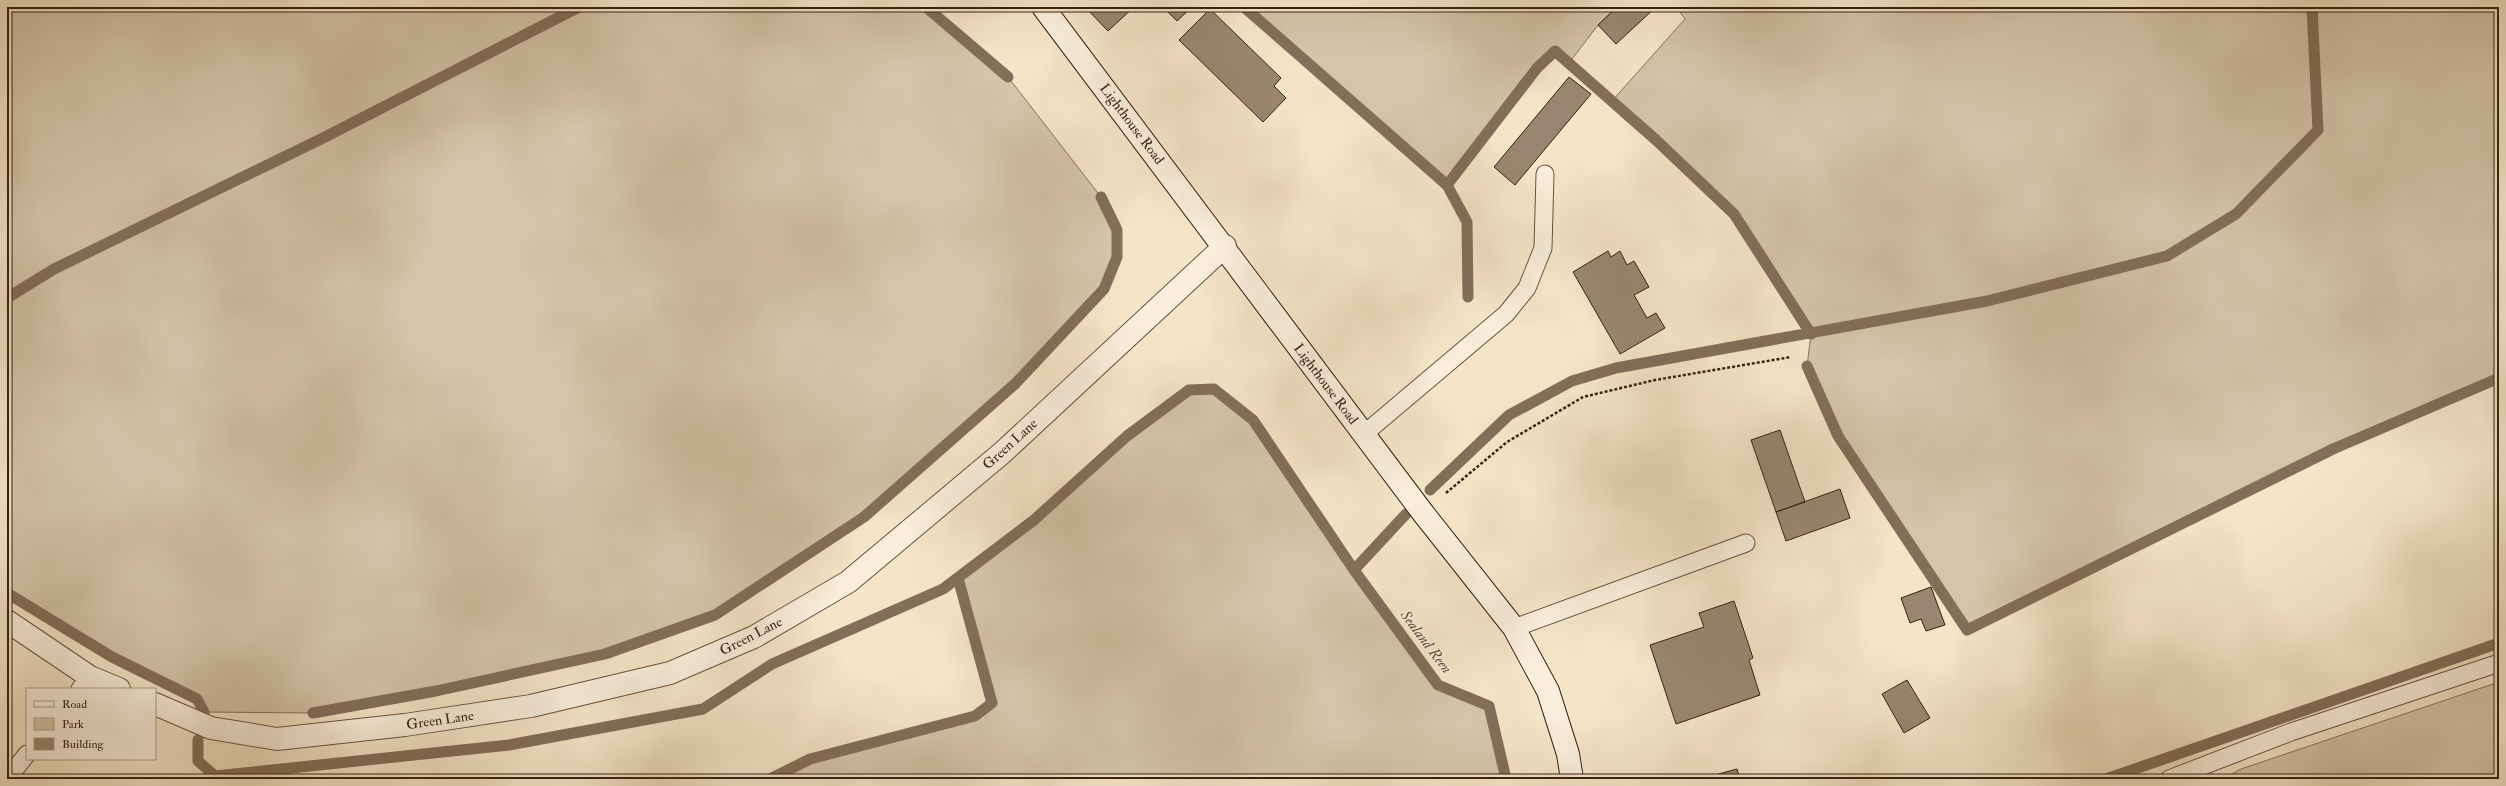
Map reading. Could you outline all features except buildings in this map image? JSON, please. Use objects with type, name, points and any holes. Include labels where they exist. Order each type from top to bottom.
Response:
[{"type":"street","name":"Lighthouse Road","points":[[1043,7],[1225,246],[1423,512],[1514,628],[1548,691],[1568,754],[1572,779]]},
{"type":"street","name":"Green Lane","points":[[156,704],[211,728],[277,738],[405,725],[531,706],[670,673],[754,637],[848,582],[1002,453],[1225,246]]},
{"type":"street","points":[[7,621],[85,683],[112,688]]},
{"type":"lane","points":[[1364,434],[1506,314],[1527,288],[1543,248],[1545,174]]},
{"type":"lane","points":[[1514,628],[1746,543]]},
{"type":"lane","points":[[2169,779],[2291,732],[2499,663]]},
{"type":"lane","points":[[7,779],[26,755]]},
{"type":"path","points":[[1423,512],[1507,442],[1583,397],[1655,380],[1791,357]]},
{"type":"green space","points":[[7,7],[575,7],[100,246],[321,139],[579,7],[926,7],[1008,77],[1101,197],[1117,230],[1117,257],[1104,289],[1015,384],[864,517],[715,615],[605,654],[436,691],[313,713],[204,712],[197,699],[112,657],[7,593]]},
{"type":"green space","points":[[1244,7],[1617,7],[1598,25],[1569,63],[1555,51],[1537,68],[1447,185]]},
{"type":"green space","points":[[1676,7],[2499,7],[2499,378],[2333,449],[1967,630],[1838,436],[1807,366],[1811,334],[1734,214],[1612,101],[1685,19]]},
{"type":"green space","points":[[1214,389],[1253,420],[1354,570],[1438,685],[1489,706],[1506,779],[770,779],[810,759],[975,716],[992,703],[958,578],[1034,520],[1127,436],[1189,390]]},
{"type":"green space","points":[[2499,682],[2499,779],[2222,779],[2241,769]]},
{"type":"waterway","points":[[7,298],[54,269],[321,139],[579,7]]},
{"type":"waterway","points":[[926,7],[1008,77]]},
{"type":"waterway","points":[[1244,7],[1447,185],[1467,222],[1468,297]]},
{"type":"waterway","points":[[1430,490],[1509,415],[1572,381],[1616,368],[1987,301],[2167,256],[2236,214],[2318,130],[2312,7]]},
{"type":"waterway","points":[[1447,185],[1537,68],[1555,51],[1656,140],[1734,214],[1811,334]]},
{"type":"waterway","points":[[313,713],[436,691],[605,654],[715,615],[864,517],[1015,384],[1104,289],[1117,257],[1117,230],[1101,197]]},
{"type":"waterway","points":[[1807,366],[1838,436],[1967,630],[2333,449],[2499,378]]},
{"type":"waterway","name":"Sealand Reen","points":[[198,740],[198,761],[215,776],[509,745],[703,709],[772,664],[943,589],[1034,520],[1127,436],[1189,390],[1214,389],[1253,420],[1354,570],[1438,685],[1489,706],[1506,779]]},
{"type":"waterway","points":[[1354,570],[1406,514]]},
{"type":"waterway","points":[[770,779],[810,759],[975,716],[992,703],[958,578]]},
{"type":"waterway","points":[[7,593],[112,657],[197,699],[204,712]]},
{"type":"waterway","points":[[2106,779],[2499,643]]}]
